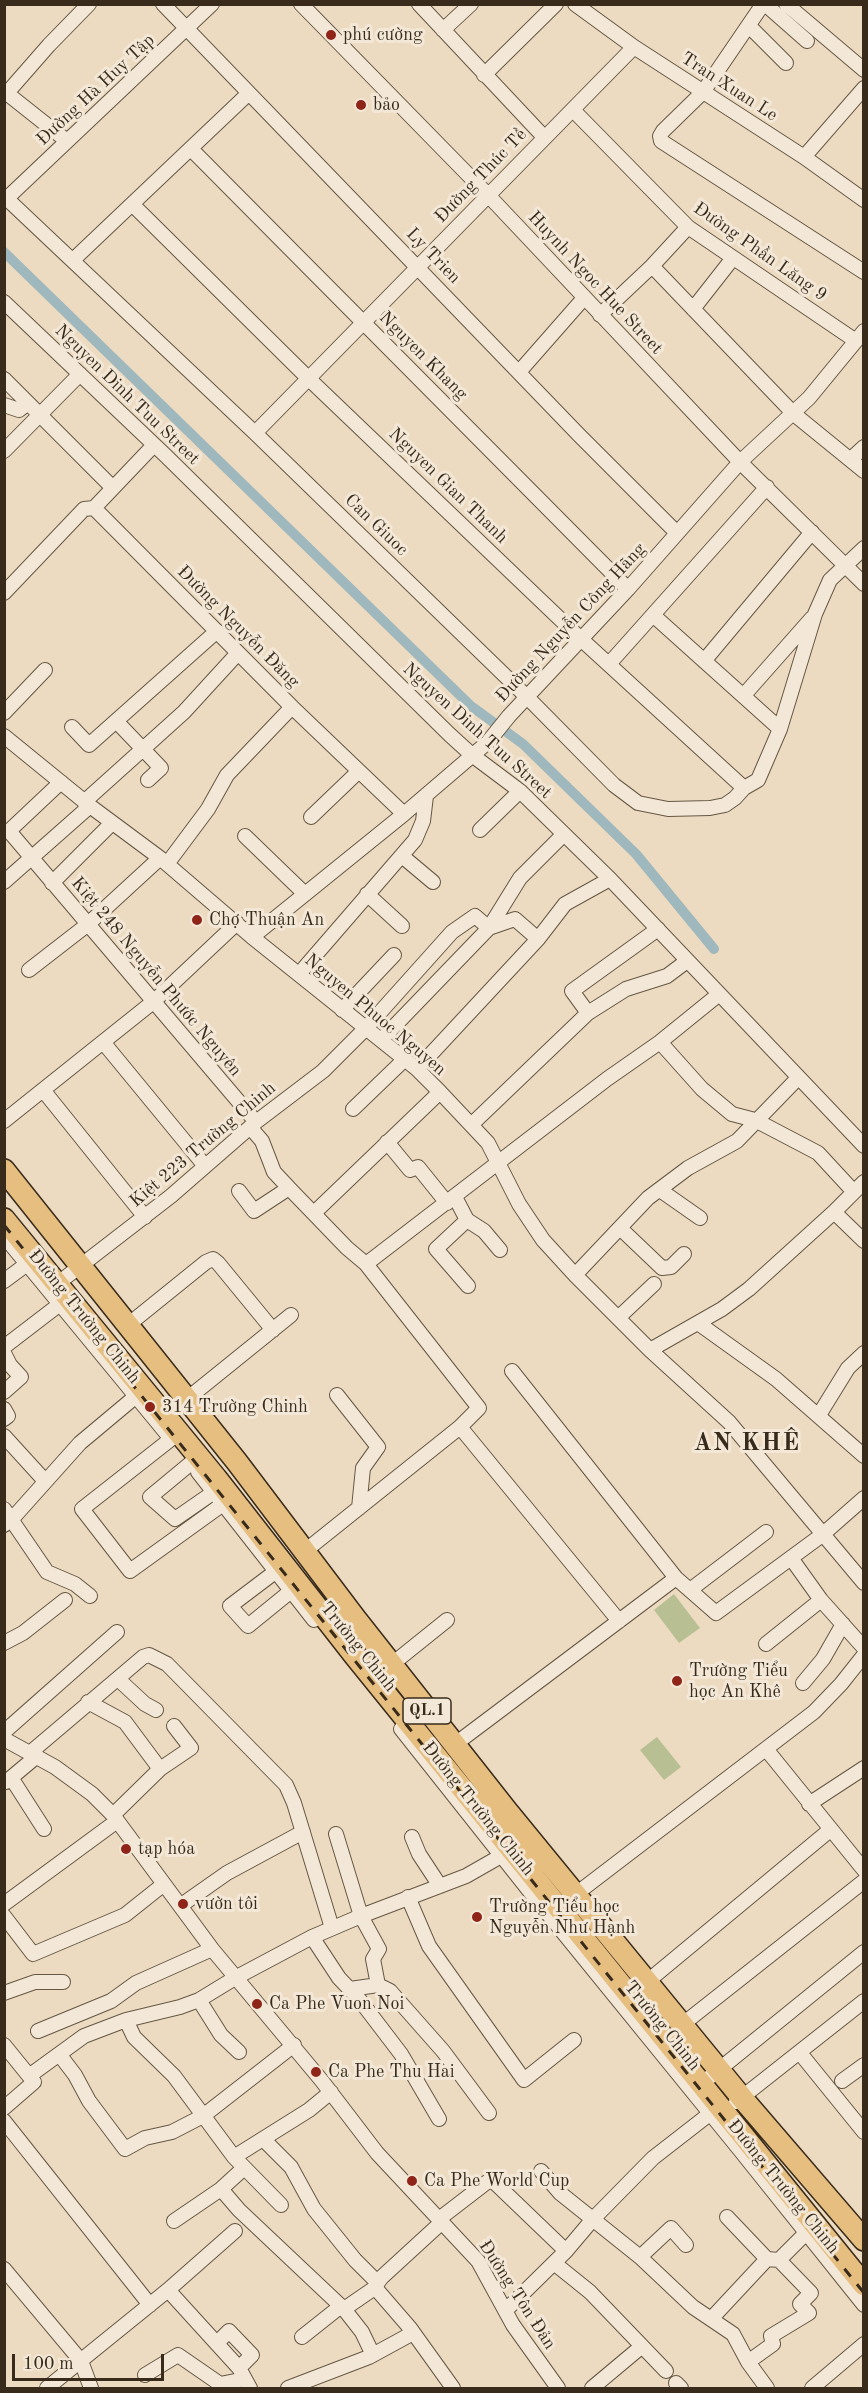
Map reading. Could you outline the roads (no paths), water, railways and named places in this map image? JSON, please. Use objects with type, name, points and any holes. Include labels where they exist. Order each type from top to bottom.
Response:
[{"type":"highway","name":"Đường Trường Chinh","points":[[4,1170],[247,1475],[454,1745],[742,2098],[864,2240]]},
{"type":"highway","name":"Đường Trường Chinh","points":[[4,1219],[58,1294],[221,1496],[355,1656],[700,2085],[717,2112],[864,2285]]},
{"type":"highway","points":[[221,1496],[247,1475]]},
{"type":"highway","points":[[355,1656],[373,1642]]},
{"type":"street","points":[[67,141],[6,92],[89,4]]},
{"type":"street","name":"Ly Trien","points":[[163,4],[677,533]]},
{"type":"street","name":"Đường Hà Huy Tập","points":[[5,198],[212,4]]},
{"type":"street","name":"Huynh Ngoc Hue Street","points":[[301,4],[487,194],[740,462],[864,584]]},
{"type":"street","points":[[419,4],[544,137]]},
{"type":"street","points":[[442,30],[471,4]]},
{"type":"street","points":[[484,75],[556,4]]},
{"type":"street","name":"Tran Xuan Le","points":[[576,4],[634,47],[804,157],[864,200]]},
{"type":"street","points":[[807,41],[764,4],[703,92],[663,131],[660,136],[661,141],[864,272]]},
{"type":"street","points":[[786,4],[864,70]]},
{"type":"street","points":[[748,26],[786,63]]},
{"type":"street","name":"Đường Thúc Tề","points":[[255,434],[419,267],[487,194],[634,47]]},
{"type":"street","points":[[804,157],[864,88]]},
{"type":"street","points":[[73,260],[249,93]]},
{"type":"street","name":"Đường Phần Lăng 9","points":[[573,110],[688,227],[860,336]]},
{"type":"street","name":"Nguyen Khang","points":[[191,149],[628,589]]},
{"type":"street","name":"Can Giuoc","points":[[5,198],[255,434],[528,698],[614,785],[638,803],[668,809],[710,808],[725,805],[744,788],[758,780],[780,729],[816,614]]},
{"type":"street","name":"Nguyen Gian Thanh","points":[[133,205],[309,379],[582,640],[744,788]]},
{"type":"street","points":[[600,315],[652,266],[688,227]]},
{"type":"street","points":[[693,309],[734,258]]},
{"type":"street","points":[[652,266],[794,414],[864,471]]},
{"type":"street","points":[[519,372],[584,298]]},
{"type":"street","name":"Nguyen Dinh Tuu Street","points":[[4,302],[472,755],[520,791],[610,879],[797,1079],[864,1146]]},
{"type":"street","points":[[740,462],[794,414],[860,336]]},
{"type":"street","points":[[4,451],[80,374]]},
{"type":"street","points":[[4,379],[113,488]]},
{"type":"street","points":[[4,405],[19,410],[28,403]]},
{"type":"street","points":[[4,593],[84,509],[94,508],[154,445]]},
{"type":"street","points":[[851,459],[864,447]]},
{"type":"street","name":"Đường Nguyễn Công Hãng","points":[[252,937],[426,796],[488,741],[582,640],[740,462]]},
{"type":"street","points":[[609,664],[767,487]]},
{"type":"street","name":"Đường Nguyễn Đăng","points":[[94,508],[292,707],[404,814]]},
{"type":"street","points":[[704,661],[812,532]]},
{"type":"street","points":[[744,695],[816,614],[831,580],[864,548]]},
{"type":"street","points":[[653,615],[780,729]]},
{"type":"street","points":[[72,727],[89,745],[217,631]]},
{"type":"street","points":[[4,882],[32,859],[143,749],[190,706],[238,652]]},
{"type":"street","points":[[4,713],[45,670]]},
{"type":"street","points":[[29,970],[163,861],[208,809],[226,776],[292,707]]},
{"type":"street","points":[[117,722],[161,768],[148,780]]},
{"type":"street","name":"Nguyen Phuoc Nguyen","points":[[4,736],[112,824],[163,861],[252,937],[417,1069],[488,1143],[519,1204],[543,1240],[650,1350],[729,1422],[864,1583]]},
{"type":"street","points":[[311,817],[359,771]]},
{"type":"street","name":"Kiệt 248 Nguyễn Phước Nguyên","points":[[61,782],[9,831],[253,1124],[274,1172],[347,1248],[366,1264],[475,1401],[478,1410],[460,1427]]},
{"type":"street","points":[[480,830],[520,791]]},
{"type":"street","points":[[299,974],[421,831],[426,796]]},
{"type":"street","name":"Kiệt 248 Nguyễn Phước Nguyên","points":[[52,883],[112,824]]},
{"type":"street","points":[[381,1040],[489,928],[520,878],[563,835]]},
{"type":"street","points":[[245,836],[304,893]]},
{"type":"street","points":[[402,856],[433,882]]},
{"type":"street","points":[[417,1069],[538,939],[565,904],[610,879]]},
{"type":"street","points":[[367,894],[402,926]]},
{"type":"street","name":"Kiệt 223 Trường Chinh","points":[[58,1294],[81,1266],[145,1217],[253,1124],[323,1071],[366,1028],[452,932],[475,916],[489,928]]},
{"type":"street","points":[[489,928],[516,919],[538,939]]},
{"type":"street","points":[[4,1121],[153,1002],[237,923]]},
{"type":"street","points":[[588,1013],[572,991],[658,929]]},
{"type":"street","points":[[342,1010],[394,955]]},
{"type":"street","points":[[471,1125],[588,1013],[626,989],[667,976],[687,961]]},
{"type":"street","points":[[366,1264],[607,1079],[660,1042],[718,995]]},
{"type":"street","points":[[103,1042],[205,1166]]},
{"type":"street","points":[[650,1350],[698,1323],[749,1289],[859,1187],[818,1154],[755,1120],[732,1114],[702,1089],[660,1042]]},
{"type":"street","points":[[353,1109],[405,1059]]},
{"type":"street","points":[[575,1275],[648,1198],[688,1168],[737,1141],[797,1079]]},
{"type":"street","points":[[44,1090],[145,1217]]},
{"type":"street","points":[[314,1213],[440,1092]]},
{"type":"street","points":[[387,1142],[410,1170],[418,1167],[451,1200],[467,1220],[484,1231],[500,1250]]},
{"type":"street","points":[[238,1191],[254,1211],[289,1188]]},
{"type":"street","points":[[660,1190],[700,1218]]},
{"type":"street","points":[[834,1212],[864,1241]]},
{"type":"street","points":[[467,1220],[436,1249],[468,1286]]},
{"type":"street","points":[[620,1228],[662,1268],[671,1267],[684,1254]]},
{"type":"street","name":"Trường Chinh","points":[[4,1236],[27,1264],[58,1294],[135,1397],[221,1496],[275,1572],[501,1856],[717,2112],[806,2233],[864,2305]]},
{"type":"street","points":[[128,1325],[206,1262],[213,1259],[273,1330]]},
{"type":"street","name":"Đường Trường Chinh","points":[[4,1281],[27,1264]]},
{"type":"street","points":[[618,1318],[654,1284]]},
{"type":"street","name":"Đường Trường Chinh","points":[[4,1347],[58,1294]]},
{"type":"street","points":[[187,1399],[291,1315]]},
{"type":"street","points":[[698,1323],[776,1379],[864,1455]]},
{"type":"street","points":[[4,1353],[10,1365],[21,1377],[4,1392]]},
{"type":"street","points":[[819,1415],[848,1368],[864,1353]]},
{"type":"street","points":[[512,1371],[676,1578],[716,1613],[822,1535],[864,1498]]},
{"type":"street","points":[[337,1395],[378,1447],[363,1468],[359,1508]]},
{"type":"street","points":[[90,1596],[75,1584],[47,1572],[7,1518],[80,1443],[135,1397]]},
{"type":"street","points":[[4,1410],[8,1416],[4,1419]]},
{"type":"street","points":[[305,1551],[460,1427],[619,1621]]},
{"type":"street","points":[[4,1436],[45,1481]]},
{"type":"street","points":[[171,1439],[82,1509],[130,1571],[221,1496]]},
{"type":"street","points":[[192,1463],[150,1497],[175,1518],[221,1496]]},
{"type":"street","points":[[690,1590],[766,1532]]},
{"type":"street","points":[[791,1558],[821,1600],[864,1648]]},
{"type":"street","points":[[275,1572],[230,1606],[248,1626],[291,1591]]},
{"type":"street","points":[[454,1745],[676,1578]]},
{"type":"street","points":[[4,1643],[24,1634],[65,1600]]},
{"type":"street","points":[[766,1644],[821,1600]]},
{"type":"street","points":[[391,1665],[447,1620]]},
{"type":"street","points":[[803,1683],[823,1659],[843,1624]]},
{"type":"street","points":[[4,1732],[117,1632]]},
{"type":"street","points":[[44,1829],[8,1781],[88,1702],[149,1655],[166,1664],[283,1780],[294,1803],[332,1928]]},
{"type":"street","points":[[576,1894],[814,1712],[841,1684],[864,1655]]},
{"type":"street","points":[[118,1679],[145,1704],[156,1710]]},
{"type":"street","points":[[88,1702],[125,1722],[160,1769]]},
{"type":"street","points":[[4,1904],[115,1818],[160,1769],[191,1748],[174,1726]]},
{"type":"street","name":"Đường Tôn Đản","points":[[4,1739],[34,1754],[73,1779],[115,1818],[235,1978],[294,2045],[382,2159],[478,2261],[522,2337],[558,2388]]},
{"type":"street","points":[[766,1749],[864,1870]]},
{"type":"street","points":[[809,1803],[864,1768]]},
{"type":"street","points":[[648,1981],[830,1830]]},
{"type":"street","points":[[180,1906],[227,1873],[303,1832]]},
{"type":"street","points":[[336,1834],[361,1916],[380,1949],[374,1959],[378,1985]]},
{"type":"street","points":[[412,1837],[419,1854],[440,1886]]},
{"type":"street","points":[[29,2076],[84,2036],[126,2020],[199,2000],[312,1937],[465,1876],[501,1856]]},
{"type":"street","points":[[683,2024],[864,1881]]},
{"type":"street","points":[[4,1916],[33,1954],[126,1915],[164,1884]]},
{"type":"street","points":[[408,1898],[429,1946],[524,2080],[574,2040]]},
{"type":"street","points":[[312,1937],[339,1978],[401,2054],[439,2119]]},
{"type":"street","points":[[38,2031],[111,2001],[136,1983],[212,1948]]},
{"type":"street","points":[[700,2085],[864,1952]]},
{"type":"street","points":[[4,1993],[34,1982],[63,1982]]},
{"type":"street","points":[[350,1989],[378,1985],[390,1991],[443,2051],[489,2113]]},
{"type":"street","points":[[199,2000],[221,2035],[239,2052]]},
{"type":"street","points":[[506,2310],[566,2252],[593,2219],[653,2158],[717,2112],[742,2098],[864,2001]]},
{"type":"street","points":[[126,2020],[134,2037],[174,2076],[234,2157],[281,2205]]},
{"type":"street","points":[[4,2045],[34,2082],[4,2108]]},
{"type":"street","points":[[59,2054],[75,2075],[88,2101],[125,2149],[145,2138],[172,2132],[203,2116],[294,2045]]},
{"type":"street","points":[[800,2053],[864,2132]]},
{"type":"street","points":[[842,2081],[864,2065]]},
{"type":"street","points":[[234,2157],[309,2110],[331,2092]]},
{"type":"street","points":[[4,2121],[150,2305]]},
{"type":"street","points":[[263,2139],[294,2172],[314,2209],[377,2284],[453,2388]]},
{"type":"street","points":[[174,2221],[221,2189],[244,2168]]},
{"type":"street","points":[[541,2171],[560,2193],[640,2257],[693,2307],[733,2334],[748,2362],[767,2388]]},
{"type":"street","points":[[302,2337],[377,2284],[440,2221],[491,2179],[566,2252]]},
{"type":"street","points":[[221,2189],[239,2210],[342,2307],[362,2332],[373,2355]]},
{"type":"street","points":[[727,2217],[811,2293],[800,2304],[809,2313],[771,2336],[773,2344],[748,2362]]},
{"type":"street","points":[[640,2257],[671,2228],[686,2245]]},
{"type":"street","points":[[47,2388],[168,2290],[235,2231]]},
{"type":"street","points":[[711,2319],[773,2259],[806,2233]]},
{"type":"street","points":[[554,2263],[590,2292],[666,2371]]},
{"type":"street","points":[[4,2269],[81,2361],[91,2388]]},
{"type":"street","points":[[168,2290],[217,2343],[245,2378]]},
{"type":"street","points":[[217,2343],[233,2327],[252,2355],[245,2378]]},
{"type":"street","points":[[288,2388],[373,2355],[413,2332]]},
{"type":"street","points":[[812,2388],[864,2344]]},
{"type":"street","points":[[592,2388],[641,2347]]},
{"type":"street","points":[[145,2375],[178,2355],[220,2384],[245,2378]]},
{"type":"waterway","points":[[4,252],[471,706],[523,744],[636,854],[714,949]]},
{"type":"railway","points":[[4,1225],[864,2293]]},
{"type":"place","name":"phú cường","points":[[331,35]]},
{"type":"place","name":"bảo","points":[[361,105]]},
{"type":"place","name":"Chợ Thuận An","points":[[197,920]]},
{"type":"place","name":"314 Trường Chinh","points":[[150,1407]]},
{"type":"place","name":"Trường Tiểu học An Khê","points":[[677,1681]]},
{"type":"place","name":"tạp hóa","points":[[126,1849]]},
{"type":"place","name":"vườn tôi","points":[[183,1904]]},
{"type":"place","name":"Trường Tiểu học Nguyễn Như Hạnh","points":[[477,1917]]},
{"type":"place","name":"Ca Phe Vuon Noi","points":[[257,2004]]},
{"type":"place","name":"Ca Phe Thu Hai","points":[[316,2072]]},
{"type":"place","name":"Ca Phe World Cup","points":[[412,2181]]},
{"type":"district","name":"AN KHÊ","points":[[747,1444]]}]
